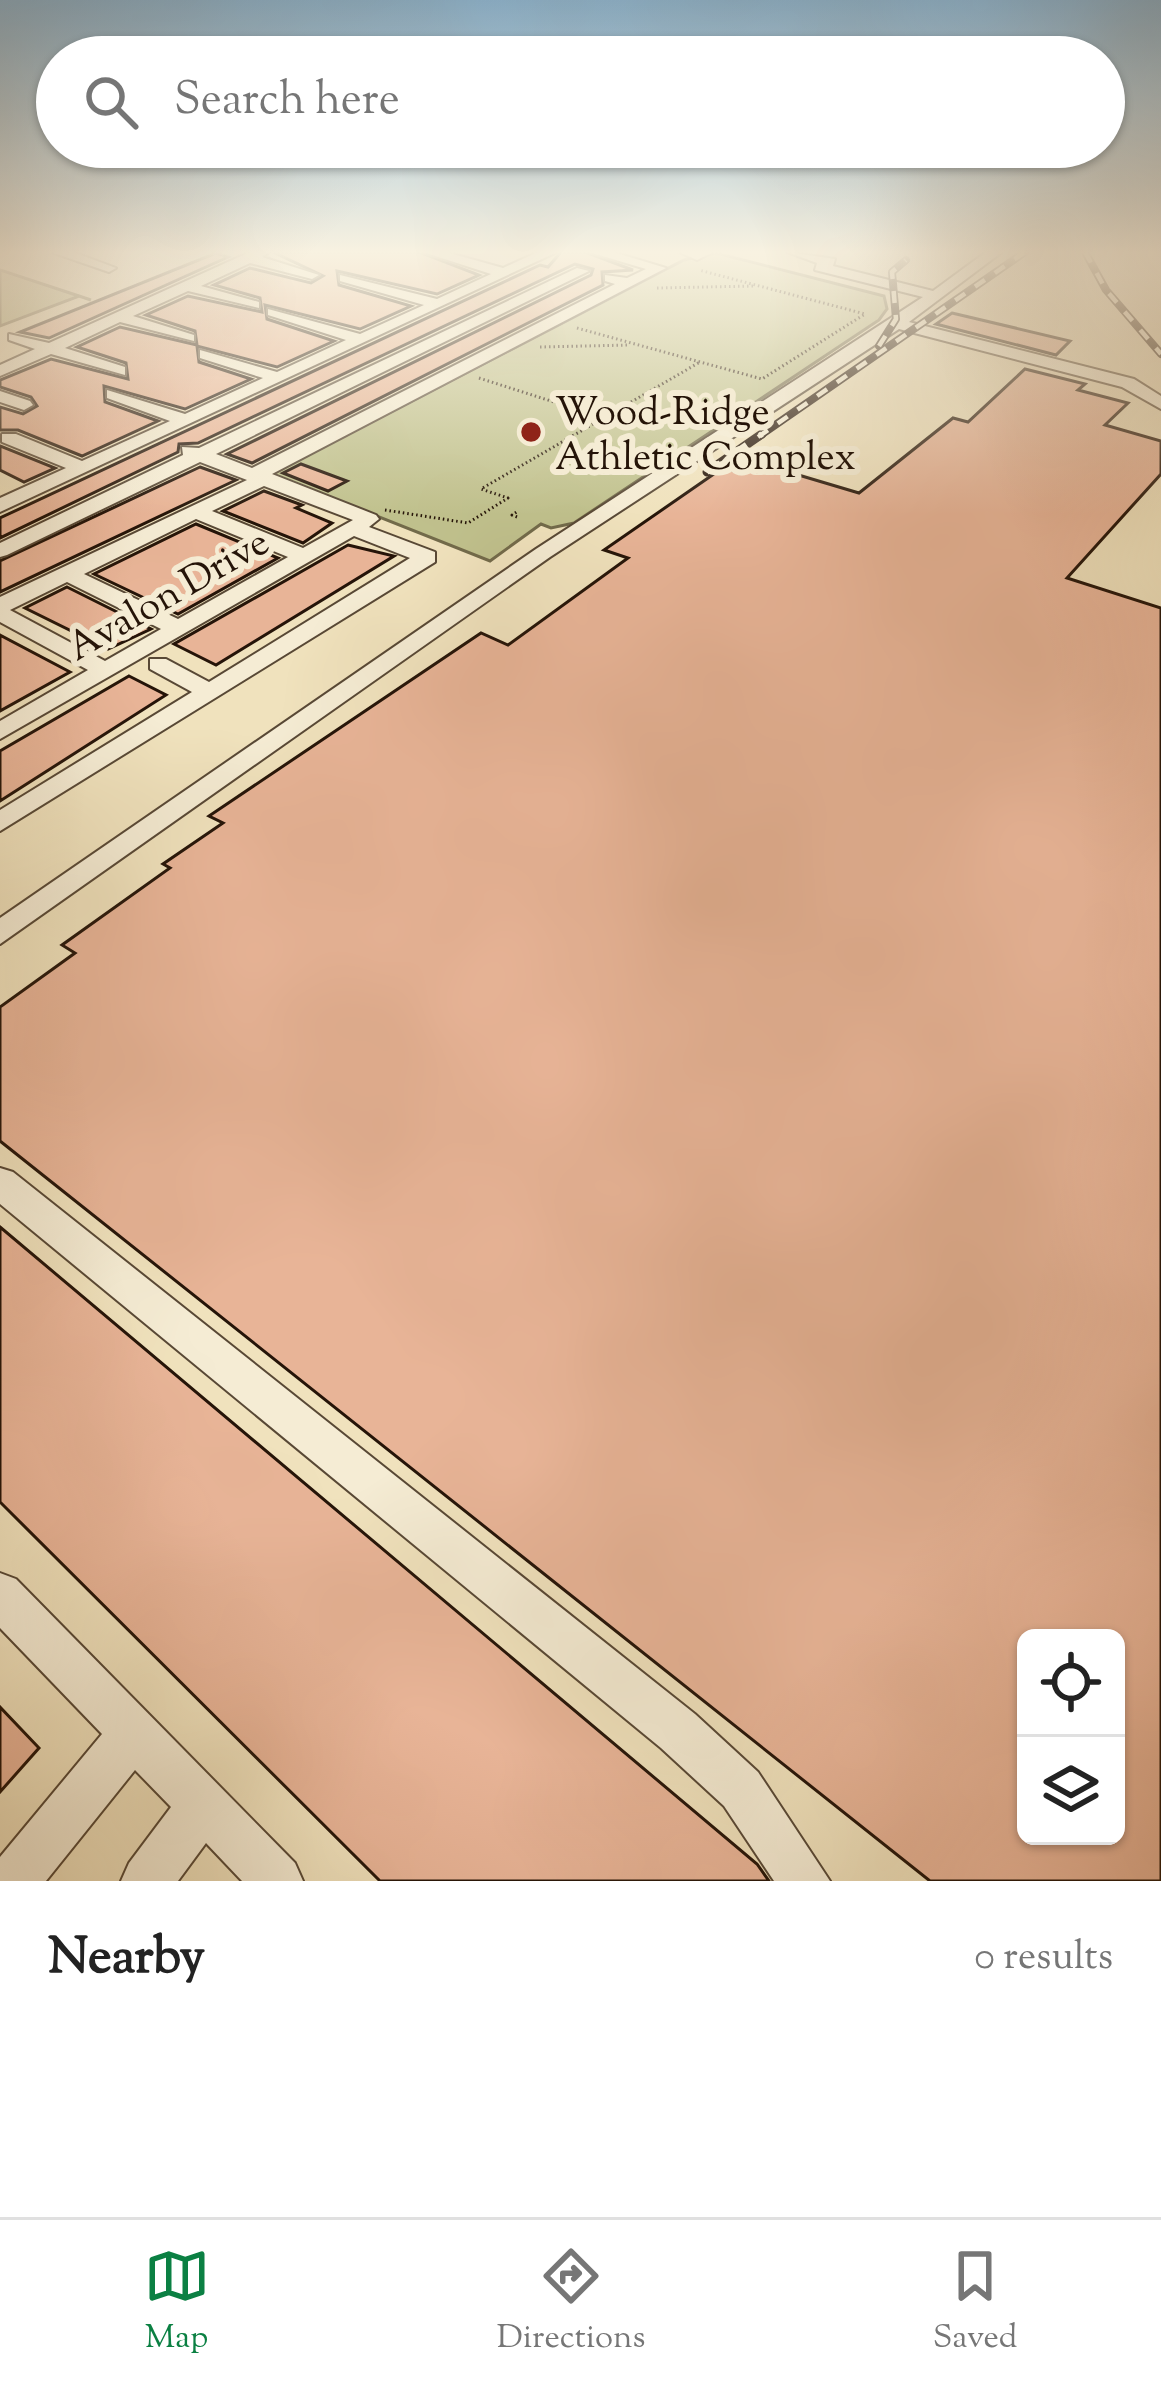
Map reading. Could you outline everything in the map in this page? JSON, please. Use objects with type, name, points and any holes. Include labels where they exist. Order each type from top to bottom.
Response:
[{"type":"street","points":[[23,340],[118,371]]},
{"type":"street","points":[[0,370],[74,340]]},
{"type":"street","points":[[0,506],[362,340]]},
{"type":"street","points":[[0,551],[439,340]]},
{"type":"street","points":[[0,610],[196,512],[427,387],[527,340]]},
{"type":"street","points":[[0,933],[544,553],[873,340]]},
{"type":"street","points":[[959,340],[1128,383],[1161,404]]},
{"type":"street","points":[[206,354],[279,378]]},
{"type":"street","points":[[330,355],[427,387]]},
{"type":"street","points":[[112,394],[186,420]]},
{"type":"street","points":[[0,396],[24,405]]},
{"type":"street","points":[[0,821],[427,557],[366,519],[152,436]]},
{"type":"street","points":[[10,438],[82,468]]},
{"type":"street","points":[[196,512],[304,556]]},
{"type":"street","name":"Avalon Drive","points":[[0,730],[366,519]]},
{"type":"street","points":[[66,573],[178,628]]},
{"type":"street","points":[[0,610],[105,670]]},
{"type":"street","points":[[158,664],[210,692]]},
{"type":"street","points":[[0,1184],[679,1731],[741,1789],[805,1881]]},
{"type":"street","points":[[0,1595],[277,1881]]},
{"type":"street","points":[[14,1881],[134,1733]]},
{"type":"street","points":[[147,1881],[203,1805]]},
{"type":"path","points":[[539,340],[527,348],[597,343],[649,348]]},
{"type":"path","points":[[619,340],[762,380],[826,340]]},
{"type":"path","points":[[366,519],[407,510],[468,523],[508,498],[481,490],[700,362]]},
{"type":"path","points":[[487,365],[468,374],[604,418]]},
{"type":"green space","name":"Wood-Ridge Athletic Complex","points":[[530,340],[849,340],[574,523],[551,528],[541,524],[490,561],[271,474]]},
{"type":"building","points":[[93,340],[175,340],[197,345],[196,340],[334,341],[277,367],[197,346],[199,362],[251,379],[185,409],[104,386],[105,402],[158,421],[82,456],[18,430],[0,430],[0,407],[23,414],[37,406],[31,397],[0,387],[0,380],[51,359],[128,379],[126,363],[77,347]]},
{"type":"building","points":[[380,340],[415,340],[198,443],[179,444],[178,452],[0,538],[0,518]]},
{"type":"building","points":[[459,340],[495,340],[252,463],[227,454]]},
{"type":"building","points":[[997,340],[1070,341],[1056,355]]},
{"type":"building","points":[[1025,369],[1085,384],[1078,390],[1128,403],[1105,425],[1161,441],[1161,474],[1067,578],[1161,608],[1161,1881],[930,1881],[0,1141],[0,1007],[75,953],[62,945],[170,868],[163,864],[223,823],[209,816],[481,633],[508,645],[628,558],[604,550],[724,467],[734,471],[743,464],[765,465],[859,493],[953,418],[968,422]]},
{"type":"building","points":[[0,446],[55,468],[24,482],[0,470]]},
{"type":"building","points":[[301,464],[347,481],[328,491],[283,473]]},
{"type":"building","points":[[200,467],[236,480],[0,592],[0,561]]},
{"type":"building","points":[[264,491],[332,523],[303,543],[223,511]]},
{"type":"building","points":[[196,524],[278,558],[178,614],[94,574]]},
{"type":"building","points":[[348,545],[394,556],[216,665],[174,644]]},
{"type":"building","points":[[67,587],[151,629],[108,649],[25,608]]},
{"type":"building","points":[[0,635],[70,672],[0,711]]},
{"type":"building","points":[[129,676],[166,695],[0,801],[0,751]]},
{"type":"building","points":[[0,1227],[757,1864],[769,1881],[380,1881],[0,1502]]},
{"type":"building","points":[[0,1707],[39,1748],[0,1792]]},
{"type":"railway","points":[[879,346],[883,340]]},
{"type":"railway","points":[[758,437],[898,340]]},
{"type":"railway","points":[[1149,340],[1161,354]]},
{"type":"railway","points":[[707,472],[762,434]]},
{"type":"place","name":"Wood-Ridge Athletic Complex","points":[[531,432]]}]
